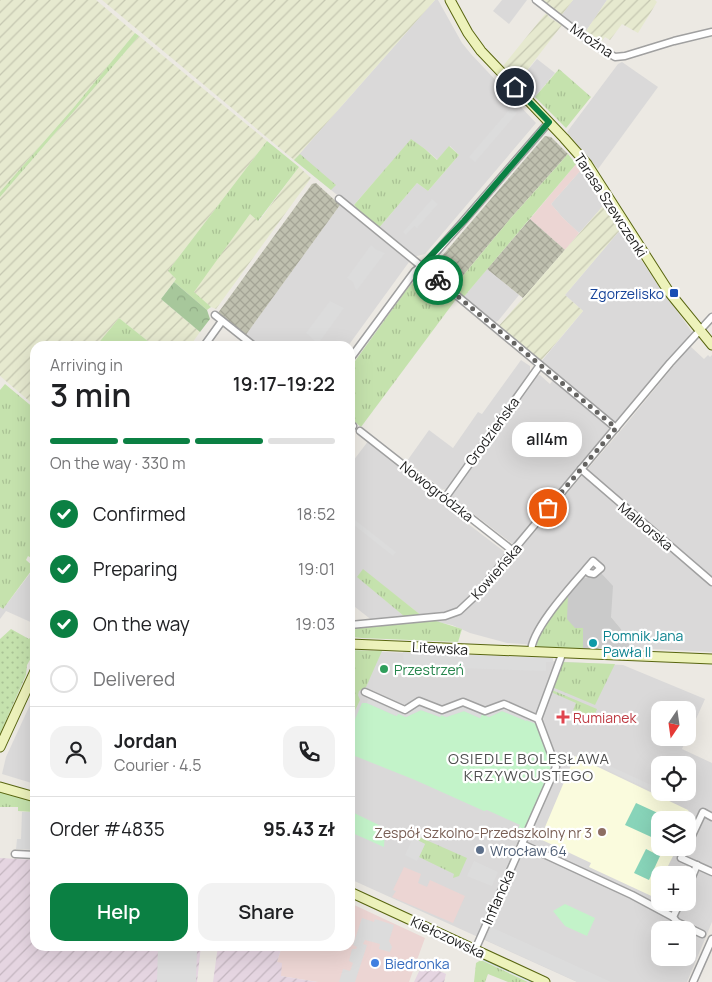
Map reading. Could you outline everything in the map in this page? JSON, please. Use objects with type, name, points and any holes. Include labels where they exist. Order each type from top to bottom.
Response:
[{"type":"street","name":"Tarasa Szewczenki","points":[[450,0],[468,33],[481,51],[573,148],[592,172],[659,278],[678,305],[712,345]]},
{"type":"street","name":"Mroźna","points":[[536,0],[593,44],[615,57],[625,56],[712,32]]},
{"type":"street","points":[[355,352],[405,284],[464,221],[549,122]]},
{"type":"street","points":[[339,199],[421,266],[427,268],[438,280],[616,428]]},
{"type":"street","points":[[215,315],[248,341]]},
{"type":"street","name":"Kowieńska","points":[[355,625],[445,616],[457,612],[476,596],[670,363],[712,317]]},
{"type":"street","points":[[208,341],[222,321]]},
{"type":"street","name":"Grodzieńska","points":[[445,498],[540,365]]},
{"type":"street","name":"Nowogródzka","points":[[360,431],[513,551]]},
{"type":"street","name":"Malborska","points":[[580,470],[712,582]]},
{"type":"street","points":[[531,652],[531,645],[550,613],[586,570]]},
{"type":"street","name":"Litewska","points":[[355,644],[712,659]]},
{"type":"street","points":[[365,692],[405,710],[419,701],[442,710],[463,702],[484,711],[504,704],[538,719],[561,653]]},
{"type":"street","points":[[712,653],[712,659]]},
{"type":"street","points":[[0,747],[30,682]]},
{"type":"street","name":"Inflancka","points":[[475,950],[556,767],[538,719]]},
{"type":"street","points":[[0,787],[30,796]]},
{"type":"street","points":[[696,827],[703,812],[712,817]]},
{"type":"street","points":[[522,844],[673,917],[677,922],[702,934]]},
{"type":"street","points":[[15,854],[30,855]]},
{"type":"street","points":[[682,856],[681,858],[712,872]]},
{"type":"street","name":"Kiełczowska","points":[[355,894],[545,982]]},
{"type":"street","points":[[673,917],[676,911]]},
{"type":"street","points":[[693,982],[712,939]]},
{"type":"shaded area","points":[[0,0],[96,0],[135,33],[75,106],[0,192]]},
{"type":"shaded area","points":[[102,0],[435,0],[294,160]]},
{"type":"shaded area","points":[[435,0],[438,0],[462,43],[471,54],[536,123],[425,254],[413,257],[378,229],[417,183],[428,191],[459,155],[450,146],[438,160],[411,140],[352,207],[294,160]]},
{"type":"shaded area","points":[[502,0],[527,0],[509,24],[493,11]]},
{"type":"shaded area","points":[[540,0],[573,0],[561,16]]},
{"type":"shaded area","points":[[573,0],[607,0],[584,34],[561,16]]},
{"type":"shaded area","points":[[607,0],[655,0],[657,2],[638,33],[622,24],[610,40],[605,37],[601,42],[584,34]]},
{"type":"shaded area","points":[[546,13],[550,18],[562,25],[518,82],[503,66]]},
{"type":"shaded area","points":[[139,36],[267,141],[168,271],[176,279],[161,299],[200,332],[194,341],[148,341],[119,318],[100,341],[30,341],[30,402],[0,376],[0,197]]},
{"type":"shaded area","points":[[537,59],[555,73],[534,98],[518,82]]},
{"type":"shaded area","points":[[622,62],[658,87],[598,169],[567,132],[618,64]]},
{"type":"shaded area","points":[[511,108],[517,113],[475,162],[469,157]]},
{"type":"shaded area","points":[[545,136],[551,137],[568,154],[510,219],[452,289],[430,270]]},
{"type":"shaded area","points":[[576,164],[581,170],[551,204],[579,233],[565,250],[530,219]]},
{"type":"shaded area","points":[[299,167],[311,178],[216,309],[211,307],[193,292],[250,214],[259,221]]},
{"type":"shaded area","points":[[581,170],[603,206],[579,233],[551,204]]},
{"type":"shaded area","points":[[316,183],[340,205],[245,336],[218,315],[218,313],[312,184]]},
{"type":"shaded area","points":[[432,199],[438,204],[417,228],[414,226],[406,235],[403,232]]},
{"type":"shaded area","points":[[340,205],[409,262],[352,341],[252,341],[245,336]]},
{"type":"shaded area","points":[[603,206],[620,230],[565,295],[583,311],[540,362],[498,327]]},
{"type":"shaded area","points":[[530,219],[565,250],[523,298],[487,269]]},
{"type":"shaded area","points":[[620,230],[692,332],[514,545],[449,495],[536,376],[540,375],[550,384],[556,376],[540,363],[583,311],[565,295]]},
{"type":"shaded area","points":[[371,245],[385,253],[357,290],[353,282],[347,278]]},
{"type":"shaded area","points":[[487,269],[519,295],[498,321],[492,323],[462,299]]},
{"type":"shaded area","points":[[330,301],[344,308],[320,341],[315,341],[306,333]]},
{"type":"shaded area","points":[[690,346],[704,359],[708,355],[710,357],[712,355],[712,652],[631,648],[621,629],[611,617],[601,574],[583,578],[566,597],[536,642],[537,645],[507,643],[470,633],[452,625],[433,621],[460,612],[475,601],[622,429]]},
{"type":"shaded area","points":[[521,360],[530,366],[530,372],[447,490],[442,489],[407,461],[429,430],[453,448],[478,412],[482,414]]},
{"type":"shaded area","points":[[369,440],[433,491],[428,498],[430,500],[433,497],[506,553],[482,586],[458,610],[422,616],[363,570],[358,577],[405,617],[373,621],[355,607],[355,458]]},
{"type":"shaded area","points":[[355,520],[396,552],[393,556],[355,526]]},
{"type":"shaded area","points":[[601,573],[613,586],[611,617],[621,629],[631,648],[599,648],[597,650],[538,647],[535,642],[566,597],[583,578],[596,576]]},
{"type":"shaded area","points":[[30,574],[30,622],[6,611],[0,619],[0,607],[3,609]]},
{"type":"shaded area","points":[[355,650],[623,665],[705,699],[696,719],[696,701],[651,701],[651,746],[683,746],[682,749],[712,763],[712,922],[696,960],[696,921],[651,921],[651,966],[694,966],[687,982],[577,982],[355,881]]},
{"type":"shaded area","points":[[403,652],[553,658],[553,662],[546,662],[546,671],[404,666]]},
{"type":"shaded area","points":[[368,699],[403,715],[421,706],[442,714],[463,707],[486,715],[503,708],[527,717],[526,721],[502,711],[489,717],[482,714],[480,718],[464,711],[446,717],[441,715],[440,717],[421,710],[406,717],[398,714],[397,716],[367,703]]},
{"type":"shaded area","points":[[30,705],[30,782],[2,774],[6,757]]},
{"type":"shaded area","points":[[582,753],[651,785],[651,790],[580,757]]},
{"type":"shaded area","name":"Zespół Szkolno-Przedszkolny nr 3","points":[[575,756],[651,792],[651,801],[669,801],[688,811],[651,811],[651,856],[673,856],[668,866],[651,866],[651,896],[589,867],[591,863],[540,839]]},
{"type":"shaded area","points":[[22,812],[30,812],[30,850],[16,849],[17,839],[21,839]]},
{"type":"shaded area","points":[[413,838],[425,844],[417,861],[405,855]]},
{"type":"shaded area","points":[[0,858],[30,860],[30,951],[200,951],[197,982],[0,982]]},
{"type":"shaded area","points":[[474,861],[498,872],[492,886],[467,876]]},
{"type":"shaded area","points":[[404,867],[421,874],[418,883],[427,887],[430,880],[465,896],[453,923],[392,897],[396,891],[393,890]]},
{"type":"shaded area","points":[[355,905],[425,938],[409,982],[318,982],[281,976],[277,962],[280,951],[355,951]]},
{"type":"shaded area","points":[[362,918],[374,922],[375,919],[394,925],[389,941],[392,947],[390,952],[379,949],[380,944],[365,940],[363,944],[367,945],[355,982],[339,982],[343,969],[350,971],[353,963],[349,961],[352,951],[355,951],[357,947],[355,946],[355,939]]},
{"type":"shaded area","points":[[491,927],[611,982],[578,982],[486,940]]},
{"type":"shaded area","points":[[158,951],[197,951],[196,982],[157,982]]},
{"type":"shaded area","points":[[217,951],[280,951],[277,962],[282,963],[281,976],[317,982],[213,982]]},
{"type":"shaded area","points":[[423,963],[446,974],[444,982],[414,982]]},
{"type":"green space","points":[[135,33],[139,36],[0,197],[0,192],[75,106]]},
{"type":"green space","points":[[559,69],[591,97],[566,128],[535,97]]},
{"type":"green space","points":[[411,139],[437,160],[449,146],[459,155],[428,191],[417,183],[378,229],[356,210],[354,205]]},
{"type":"green space","points":[[267,141],[299,167],[258,221],[250,214],[194,292],[211,307],[207,310],[174,282],[176,279],[168,271]]},
{"type":"green space","points":[[300,154],[336,185],[331,190],[294,160]]},
{"type":"green space","points":[[568,154],[576,164],[462,299],[452,289],[510,219]]},
{"type":"green space","points":[[424,271],[457,298],[361,427],[355,422],[355,361],[407,289]]},
{"type":"green space","points":[[174,282],[207,310],[210,319],[200,332],[161,299]]},
{"type":"green space","points":[[119,318],[148,341],[100,341]]},
{"type":"green space","points":[[5,384],[30,405],[30,557],[28,556],[26,560],[30,564],[30,572],[3,609],[0,607],[0,390]]},
{"type":"green space","points":[[363,569],[422,616],[405,617],[357,577]]},
{"type":"green space","points":[[568,595],[567,619],[575,628],[583,628],[583,649],[538,647],[535,642],[552,615]]},
{"type":"green space","points":[[433,620],[462,629],[458,642],[355,637],[355,627]]},
{"type":"green space","points":[[11,629],[29,639],[30,638],[30,660],[27,665],[26,675],[0,734],[0,639]]},
{"type":"green space","points":[[355,650],[382,651],[366,687],[359,691],[360,700],[355,710]]},
{"type":"green space","points":[[562,662],[615,664],[595,705],[552,687]]},
{"type":"green space","points":[[552,690],[597,709],[592,721],[572,713],[576,703],[553,693]]},
{"type":"green space","points":[[362,703],[367,703],[396,716],[398,713],[406,717],[421,710],[440,717],[441,715],[446,717],[464,711],[480,718],[482,714],[489,717],[502,711],[536,724],[551,765],[525,831],[518,829],[520,825],[487,810],[484,811],[355,756],[355,719]]},
{"type":"green space","points":[[0,790],[30,800],[30,812],[18,811],[18,807],[0,807]]},
{"type":"green space","points":[[636,803],[653,811],[651,811],[651,837],[625,825]]},
{"type":"green space","points":[[355,813],[385,828],[384,847],[355,834]]},
{"type":"green space","points":[[417,836],[467,858],[459,876],[453,878],[454,874],[419,857],[425,844],[419,841]]},
{"type":"green space","points":[[646,849],[651,852],[651,856],[660,856],[655,866],[651,866],[649,880],[634,873]]},
{"type":"green space","points":[[565,904],[595,918],[587,936],[565,926],[553,911]]},
{"type":"green space","points":[[481,960],[528,982],[508,982],[488,974],[485,982],[474,982],[476,963]]},
{"type":"waterway","points":[[483,959],[533,982]]},
{"type":"way so far","points":[[438,280],[616,428],[548,508]]},
{"type":"place","name":"Zgorzelisko","points":[[674,293]]},
{"type":"place","name":"all4m","points":[[548,508]]},
{"type":"place","name":"Pomnik Jana Pawła II","points":[[593,643]]},
{"type":"place","name":"Przestrzeń","points":[[384,669]]},
{"type":"place","name":"Rumianek","points":[[563,717]]},
{"type":"place","name":"Zespół Szkolno-Przedszkolny nr 3","points":[[602,832]]},
{"type":"place","name":"Wrocław 64","points":[[480,850]]},
{"type":"place","name":"Biedronka","points":[[375,963]]},
{"type":"district","name":"OSIEDLE BOLESŁAWA KRZYWOUSTEGO","points":[[529,766]]},
{"type":"route","points":[[438,280],[427,268],[421,266],[429,260],[464,221],[549,122],[515,87]]}]
